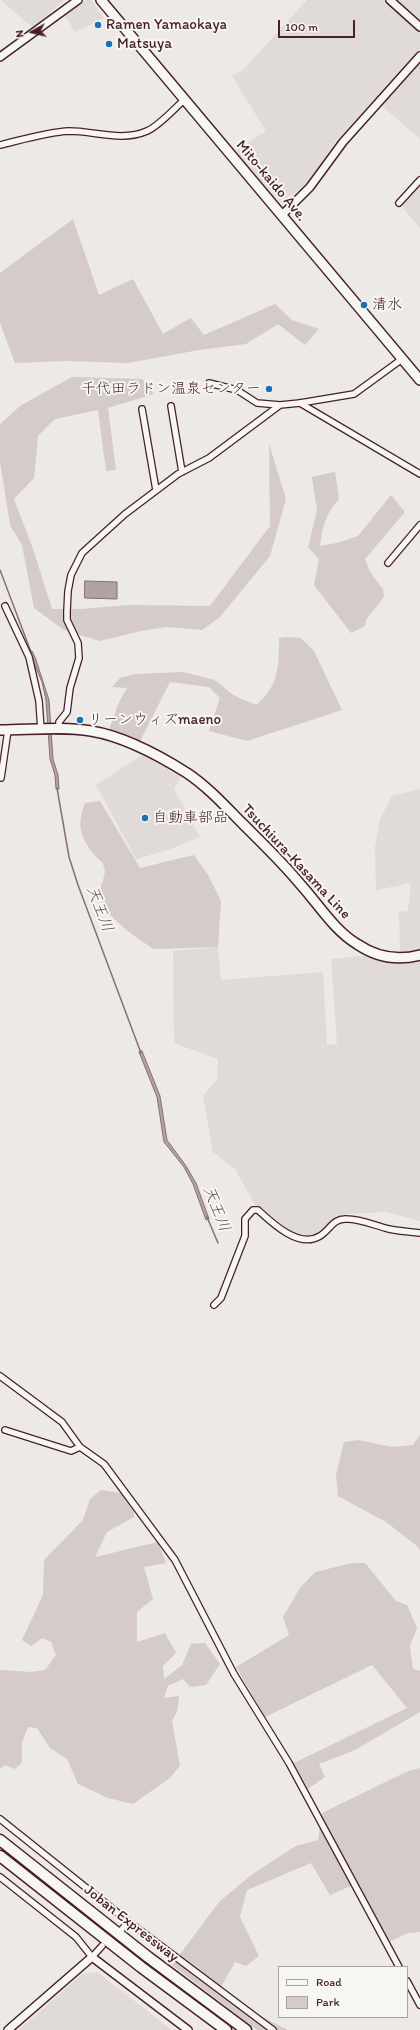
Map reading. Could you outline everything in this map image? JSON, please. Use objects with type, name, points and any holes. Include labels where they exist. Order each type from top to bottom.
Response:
[{"type":"highway","name":"Joban Expressway","points":[[0,1840],[148,1957],[246,2030]]},
{"type":"highway","name":"Joban Expressway","points":[[0,1856],[140,1967],[226,2030]]},
{"type":"main road","name":"Mito-kaido Ave.","points":[[101,0],[420,380]]},
{"type":"main road","name":"Tsuchiura-Kasama Line","points":[[4,730],[83,730],[111,736],[187,774],[224,805],[278,859],[336,927],[356,944],[387,957],[404,958],[420,955]]},
{"type":"street","points":[[0,57],[78,0]]},
{"type":"street","points":[[390,0],[420,27]]},
{"type":"street","points":[[282,215],[310,187],[343,142],[420,56]]},
{"type":"street","points":[[0,145],[67,131],[84,132],[110,137],[137,134],[149,130],[185,99]]},
{"type":"street","points":[[399,203],[420,180]]},
{"type":"street","points":[[209,382],[237,390],[257,402],[280,405],[300,403],[354,394],[402,359]]},
{"type":"street","points":[[300,403],[420,474]]},
{"type":"street","points":[[5,606],[29,657],[39,701],[50,730],[67,712],[70,688],[79,658],[77,637],[67,620],[68,591],[71,575],[76,562],[92,543],[124,514],[182,472],[209,458],[280,405]]},
{"type":"street","points":[[171,406],[182,472]]},
{"type":"street","points":[[142,409],[156,490]]},
{"type":"street","points":[[388,563],[420,525]]},
{"type":"street","points":[[1,778],[4,730]]},
{"type":"street","points":[[214,1305],[221,1298],[245,1236],[245,1219],[253,1210],[258,1210],[278,1229],[290,1236],[309,1239],[320,1237],[336,1220],[347,1219],[391,1229],[420,1233]]},
{"type":"street","points":[[0,1376],[62,1422],[80,1446],[99,1459],[110,1470],[175,1560],[234,1674],[289,1763],[398,1966]]},
{"type":"street","points":[[5,1430],[71,1451],[80,1446]]},
{"type":"street","points":[[0,1819],[129,1922],[273,2030]]},
{"type":"street","points":[[0,1877],[76,1937],[92,1957],[188,2030]]},
{"type":"street","points":[[122,1928],[129,1922]]},
{"type":"street","points":[[8,2030],[92,1957],[102,1946]]},
{"type":"street","points":[[408,1983],[420,2005]]},
{"type":"shaded area","points":[[1,0],[64,0],[33,28]]},
{"type":"shaded area","points":[[86,0],[91,0],[104,18],[75,32],[64,14]]},
{"type":"shaded area","points":[[307,0],[387,0],[420,30],[420,49],[336,141],[309,181],[281,203],[236,151],[266,131],[232,76],[243,70]]},
{"type":"shaded area","points":[[394,0],[420,0],[420,24]]},
{"type":"shaded area","points":[[420,61],[420,139],[381,105]]},
{"type":"shaded area","points":[[420,184],[420,228],[403,208],[403,202]]},
{"type":"shaded area","points":[[85,581],[117,582],[117,599],[85,598]]},
{"type":"shaded area","points":[[29,651],[32,651],[35,657],[49,700],[53,759],[58,775],[59,789],[56,789],[55,775],[50,759],[46,700],[42,682]]},
{"type":"shaded area","points":[[142,755],[181,777],[174,789],[200,837],[165,851],[136,859],[96,785]]},
{"type":"shaded area","points":[[420,789],[420,950],[400,952],[399,912],[408,911],[411,883],[376,890],[375,847],[380,819],[392,796]]},
{"type":"shaded area","points":[[218,947],[221,980],[323,972],[327,1045],[337,1044],[331,959],[370,955],[392,962],[420,958],[420,1221],[386,1212],[347,1214],[335,1218],[321,1233],[307,1237],[292,1234],[269,1218],[255,1205],[235,1169],[213,1152],[203,1096],[217,1079],[218,1059],[174,1043],[173,951]]},
{"type":"shaded area","points":[[142,1051],[160,1096],[167,1140],[186,1166],[196,1183],[209,1219],[206,1220],[193,1184],[184,1167],[164,1142],[157,1097],[139,1052]]},
{"type":"shaded area","points":[[97,1972],[172,2030],[19,2030],[82,1974]]},
{"type":"green space","points":[[73,219],[99,295],[133,279],[163,334],[191,318],[204,335],[275,304],[292,320],[319,329],[305,345],[278,324],[246,344],[199,350],[128,363],[67,361],[15,363],[0,323],[0,273]]},
{"type":"green space","points":[[72,377],[142,379],[154,394],[108,408],[116,470],[106,471],[98,410],[55,419],[38,436],[34,478],[14,499],[33,549],[52,609],[80,609],[130,605],[210,606],[270,526],[269,444],[286,499],[270,556],[219,618],[202,630],[166,627],[141,631],[100,641],[64,630],[34,608],[22,545],[10,525],[0,461],[0,424],[20,406]]},
{"type":"green space","points":[[335,472],[339,499],[325,521],[320,546],[337,543],[358,536],[391,495],[405,512],[365,559],[370,572],[383,589],[384,597],[366,620],[365,626],[351,633],[314,585],[319,559],[308,547],[317,510],[312,477]]},
{"type":"green space","points":[[279,638],[301,638],[314,651],[342,710],[247,741],[209,731],[220,698],[209,687],[170,682],[140,741],[109,730],[119,702],[127,688],[112,687],[120,678],[135,674],[183,672],[215,680],[233,695],[256,705],[264,698],[273,683],[278,666]]},
{"type":"green space","points":[[100,801],[140,868],[194,855],[208,875],[221,901],[218,947],[153,949],[119,924],[111,916],[101,899],[100,891],[105,875],[104,868],[101,861],[95,856],[86,842],[80,824],[85,803]]},
{"type":"green space","points":[[420,1435],[420,1550],[386,1522],[338,1496],[336,1475],[344,1442],[358,1440],[392,1447],[413,1445]]},
{"type":"green space","points":[[101,1490],[121,1493],[134,1512],[134,1517],[107,1532],[95,1557],[158,1542],[166,1563],[144,1567],[153,1599],[137,1612],[137,1642],[165,1633],[176,1653],[163,1666],[164,1679],[182,1665],[191,1644],[205,1643],[220,1664],[206,1685],[190,1687],[183,1679],[168,1686],[164,1698],[179,1696],[177,1712],[172,1721],[180,1766],[170,1778],[133,1804],[108,1798],[78,1784],[67,1759],[50,1748],[37,1728],[28,1727],[22,1742],[22,1762],[15,1769],[5,1765],[0,1769],[0,1670],[31,1672],[45,1670],[56,1655],[51,1642],[42,1638],[31,1646],[22,1640],[43,1595],[44,1560],[83,1520],[90,1499]]},
{"type":"green space","points":[[352,1563],[365,1563],[396,1601],[407,1605],[417,1628],[410,1646],[413,1669],[420,1671],[420,1712],[355,1750],[319,1764],[325,1777],[308,1789],[294,1763],[407,1708],[372,1665],[265,1717],[236,1667],[289,1635],[283,1617],[300,1588],[315,1572]]},
{"type":"green space","points":[[420,1768],[420,1932],[408,1933],[389,1942],[358,1883],[330,1895],[311,1863],[247,1890],[240,1917],[259,1956],[246,1966],[235,1962],[221,1987],[221,1996],[288,2030],[257,2030],[172,1965],[219,1902],[251,1875],[296,1846],[318,1840],[322,1813],[406,1772]]},
{"type":"waterway","name":"天王川","points":[[0,570],[31,652]]},
{"type":"waterway","name":"天王川","points":[[57,788],[69,857],[78,885],[141,1053]]},
{"type":"waterway","name":"天王川","points":[[207,1217],[218,1243]]},
{"type":"place","name":"Ramen Yamaokaya","points":[[98,25]]},
{"type":"place","name":"Matsuya","points":[[109,44]]},
{"type":"place","name":"清水","points":[[364,305]]},
{"type":"place","name":"千代田ラドン温泉センター","points":[[269,389]]},
{"type":"place","name":"リーンウィズmaeno","points":[[80,720]]},
{"type":"place","name":"自動車部品","points":[[145,818]]}]
